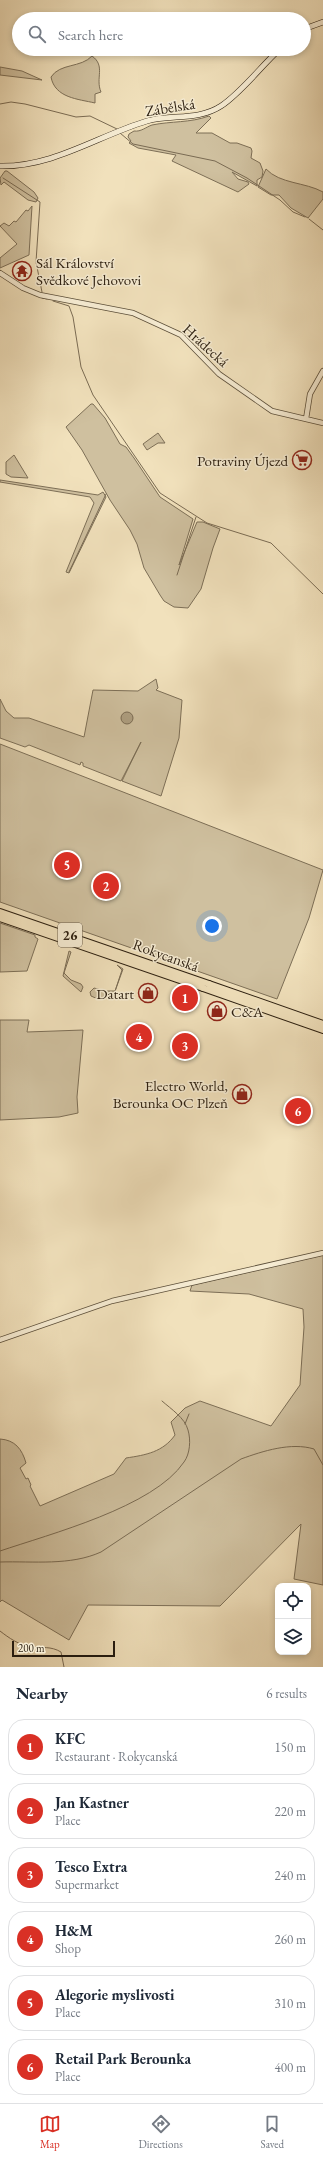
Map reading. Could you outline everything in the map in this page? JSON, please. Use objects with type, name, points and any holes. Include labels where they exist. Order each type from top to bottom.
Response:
[{"type":"main road","points":[[311,26],[323,22]]},
{"type":"main road","name":"Zábělská","points":[[0,166],[46,160],[150,120],[190,117],[207,112],[221,106],[273,56]]},
{"type":"main road","name":"Rokycanská","points":[[0,912],[323,1024]]},
{"type":"main road","name":"Rokycanská","points":[[0,918],[323,1030]]},
{"type":"street","name":"Hrádecká","points":[[0,273],[32,293],[133,313],[178,333],[215,370],[261,404],[277,413],[323,423]]},
{"type":"street","points":[[306,419],[310,394],[323,371]]},
{"type":"street","points":[[0,1340],[112,1301],[323,1253]]},
{"type":"shaded area","points":[[92,56],[96,60],[99,68],[99,87],[101,92],[95,94],[95,103],[75,99],[57,89],[53,84],[51,77],[55,73],[65,67],[87,60]]},
{"type":"shaded area","points":[[0,67],[22,71],[42,80],[0,75]]},
{"type":"shaded area","points":[[209,116],[211,118],[196,133],[212,133],[230,143],[237,143],[251,148],[251,158],[260,163],[263,171],[262,177],[257,180],[257,186],[232,172],[238,179],[248,182],[249,184],[238,192],[172,161],[176,155],[138,148],[129,143],[131,141],[128,137],[129,134],[134,131],[141,130],[152,125],[195,120]]},
{"type":"shaded area","points":[[266,169],[278,178],[308,186],[323,192],[323,199],[308,218],[291,208],[279,195],[271,195],[258,187]]},
{"type":"shaded area","points":[[5,171],[34,192],[38,198],[36,202],[28,200],[4,182],[1,185],[0,178]]},
{"type":"shaded area","points":[[32,206],[29,255],[0,268],[0,258],[17,244],[0,226],[4,223],[9,226],[14,221],[16,222],[26,210],[28,211]]},
{"type":"shaded area","points":[[91,404],[93,404],[105,418],[120,444],[126,447],[160,497],[193,519],[179,565],[197,522],[203,522],[220,529],[201,589],[188,608],[174,607],[164,601],[144,568],[137,544],[130,530],[110,500],[82,450],[66,427]]},
{"type":"shaded area","points":[[158,433],[165,443],[158,443],[147,450],[143,444]]},
{"type":"shaded area","points":[[14,455],[28,478],[11,477],[6,474],[6,462]]},
{"type":"shaded area","points":[[0,480],[98,495],[103,492],[106,497],[69,573],[66,572],[94,503],[90,497],[0,482]]},
{"type":"shaded area","points":[[156,679],[158,688],[156,690],[182,700],[179,738],[161,796],[122,781],[141,742],[121,781],[83,766],[83,763],[81,762],[80,765],[29,745],[25,747],[0,738],[0,699],[6,711],[14,718],[29,718],[84,737],[93,690],[138,691]]},
{"type":"shaded area","points":[[129,712],[132,713],[132,723],[125,724],[122,723],[121,716],[122,713]]},
{"type":"shaded area","points":[[0,744],[323,870],[309,918],[277,999],[0,902]]},
{"type":"shaded area","points":[[0,923],[35,935],[38,939],[27,971],[0,972]]},
{"type":"shaded area","points":[[69,951],[71,952],[64,973],[71,980],[81,984],[83,987],[81,992],[63,976]]},
{"type":"shaded area","points":[[117,965],[123,969],[113,997],[98,999],[91,996],[90,992],[94,988],[105,991],[115,991],[122,970]]},
{"type":"shaded area","points":[[0,1020],[29,1020],[27,1032],[83,1030],[77,1097],[78,1113],[59,1117],[0,1120]]},
{"type":"shaded area","points":[[323,1255],[323,1585],[294,1579],[301,1524],[220,1606],[88,1605],[69,1640],[2,1600],[0,1602],[0,1439],[14,1443],[22,1453],[26,1463],[20,1468],[26,1479],[28,1478],[31,1485],[30,1486],[40,1506],[114,1474],[126,1458],[140,1456],[159,1449],[170,1441],[175,1435],[171,1422],[185,1408],[200,1401],[271,1426],[300,1385],[304,1327],[303,1309],[249,1294],[190,1291],[192,1285]]},
{"type":"waterway","points":[[0,104],[11,102],[76,117],[90,116],[117,129]]},
{"type":"waterway","points":[[120,133],[133,144],[215,161],[247,178],[280,200],[293,212],[305,217]]},
{"type":"waterway","points":[[3,178],[40,202],[36,262],[42,292]]},
{"type":"waterway","points":[[309,219],[323,230]]},
{"type":"waterway","points":[[42,298],[47,299]]},
{"type":"waterway","points":[[53,301],[69,306],[73,317],[81,367],[93,395],[160,493],[207,523],[271,543],[323,594]]},
{"type":"waterway","points":[[69,572],[106,494]]},
{"type":"waterway","points":[[177,575],[196,517]]},
{"type":"waterway","points":[[0,1551],[100,1517],[150,1492],[170,1478],[186,1459],[189,1451],[189,1438],[188,1430],[184,1422],[162,1401]]},
{"type":"waterway","points":[[185,1424],[189,1414]]},
{"type":"waterway","points":[[0,1562],[64,1561],[101,1552],[241,1459],[258,1453],[277,1448],[296,1446],[305,1447],[314,1449],[323,1465]]},
{"type":"waterway","points":[[0,1631],[22,1645],[50,1648],[61,1652],[64,1667]]},
{"type":"place","name":"Sál Království Svědkové Jehovovi","points":[[22,271]]},
{"type":"place","name":"Potraviny Újezd","points":[[302,460]]},
{"type":"place","name":"Alegorie myslivosti","points":[[67,865]]},
{"type":"place","name":"Jan Kastner","points":[[106,886]]},
{"type":"place","name":"Datart","points":[[148,993]]},
{"type":"place","name":"KFC","points":[[185,998]]},
{"type":"place","name":"C&A","points":[[217,1011]]},
{"type":"place","name":"H&M","points":[[139,1037]]},
{"type":"place","name":"Tesco Extra","points":[[185,1046]]},
{"type":"place","name":"Electro World, Berounka OC Plzeň","points":[[242,1094]]},
{"type":"place","name":"Retail Park Berounka","points":[[298,1111]]}]
